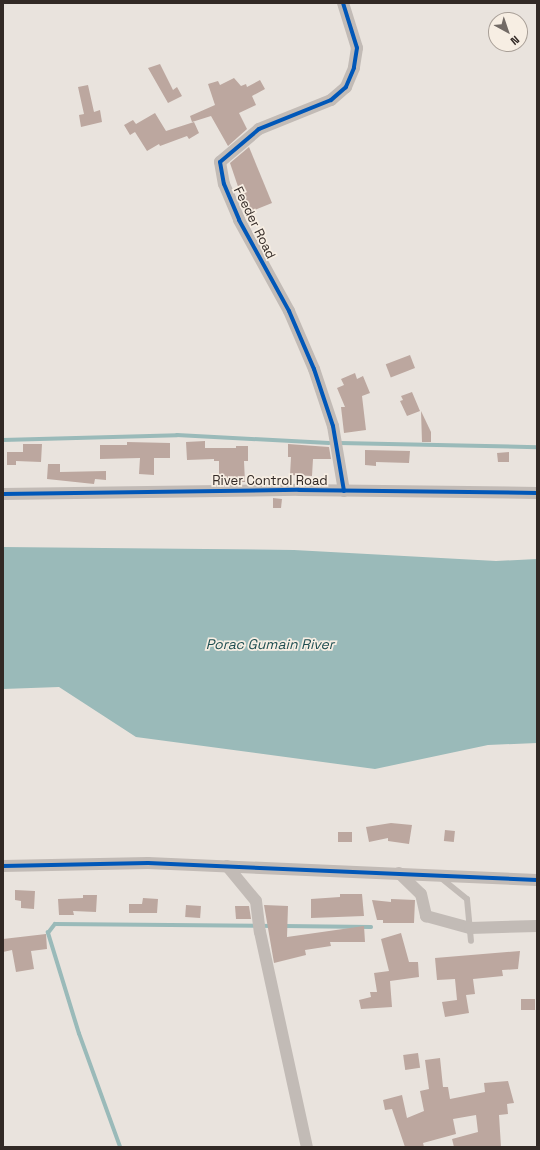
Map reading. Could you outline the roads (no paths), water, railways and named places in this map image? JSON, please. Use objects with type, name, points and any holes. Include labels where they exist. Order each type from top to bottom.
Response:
[{"type":"street","name":"Feeder Road","points":[[343,3],[357,48],[354,68],[346,87],[331,100],[259,128],[220,162],[224,184],[239,220],[289,311],[314,369],[333,426],[344,491]]},
{"type":"street","name":"River Control Road","points":[[3,494],[344,491],[537,493]]},
{"type":"street","points":[[3,866],[148,863],[399,873],[440,877],[537,880]]},
{"type":"street","points":[[227,866],[256,901],[260,932],[307,1147]]},
{"type":"street","points":[[399,873],[421,894],[426,916],[470,928],[537,926]]},
{"type":"lane","points":[[440,877],[467,899],[471,941]]},
{"type":"water","name":"Porac Gumain River","points":[[3,547],[294,550],[496,561],[537,559],[537,743],[488,745],[375,769],[136,737],[59,687],[3,689]]},
{"type":"waterway","points":[[3,440],[177,435],[329,443]]},
{"type":"waterway","points":[[340,443],[537,447]]},
{"type":"waterway","points":[[120,1147],[79,1034],[48,933],[55,924],[272,926]]},
{"type":"waterway","points":[[284,926],[371,927]]}]
